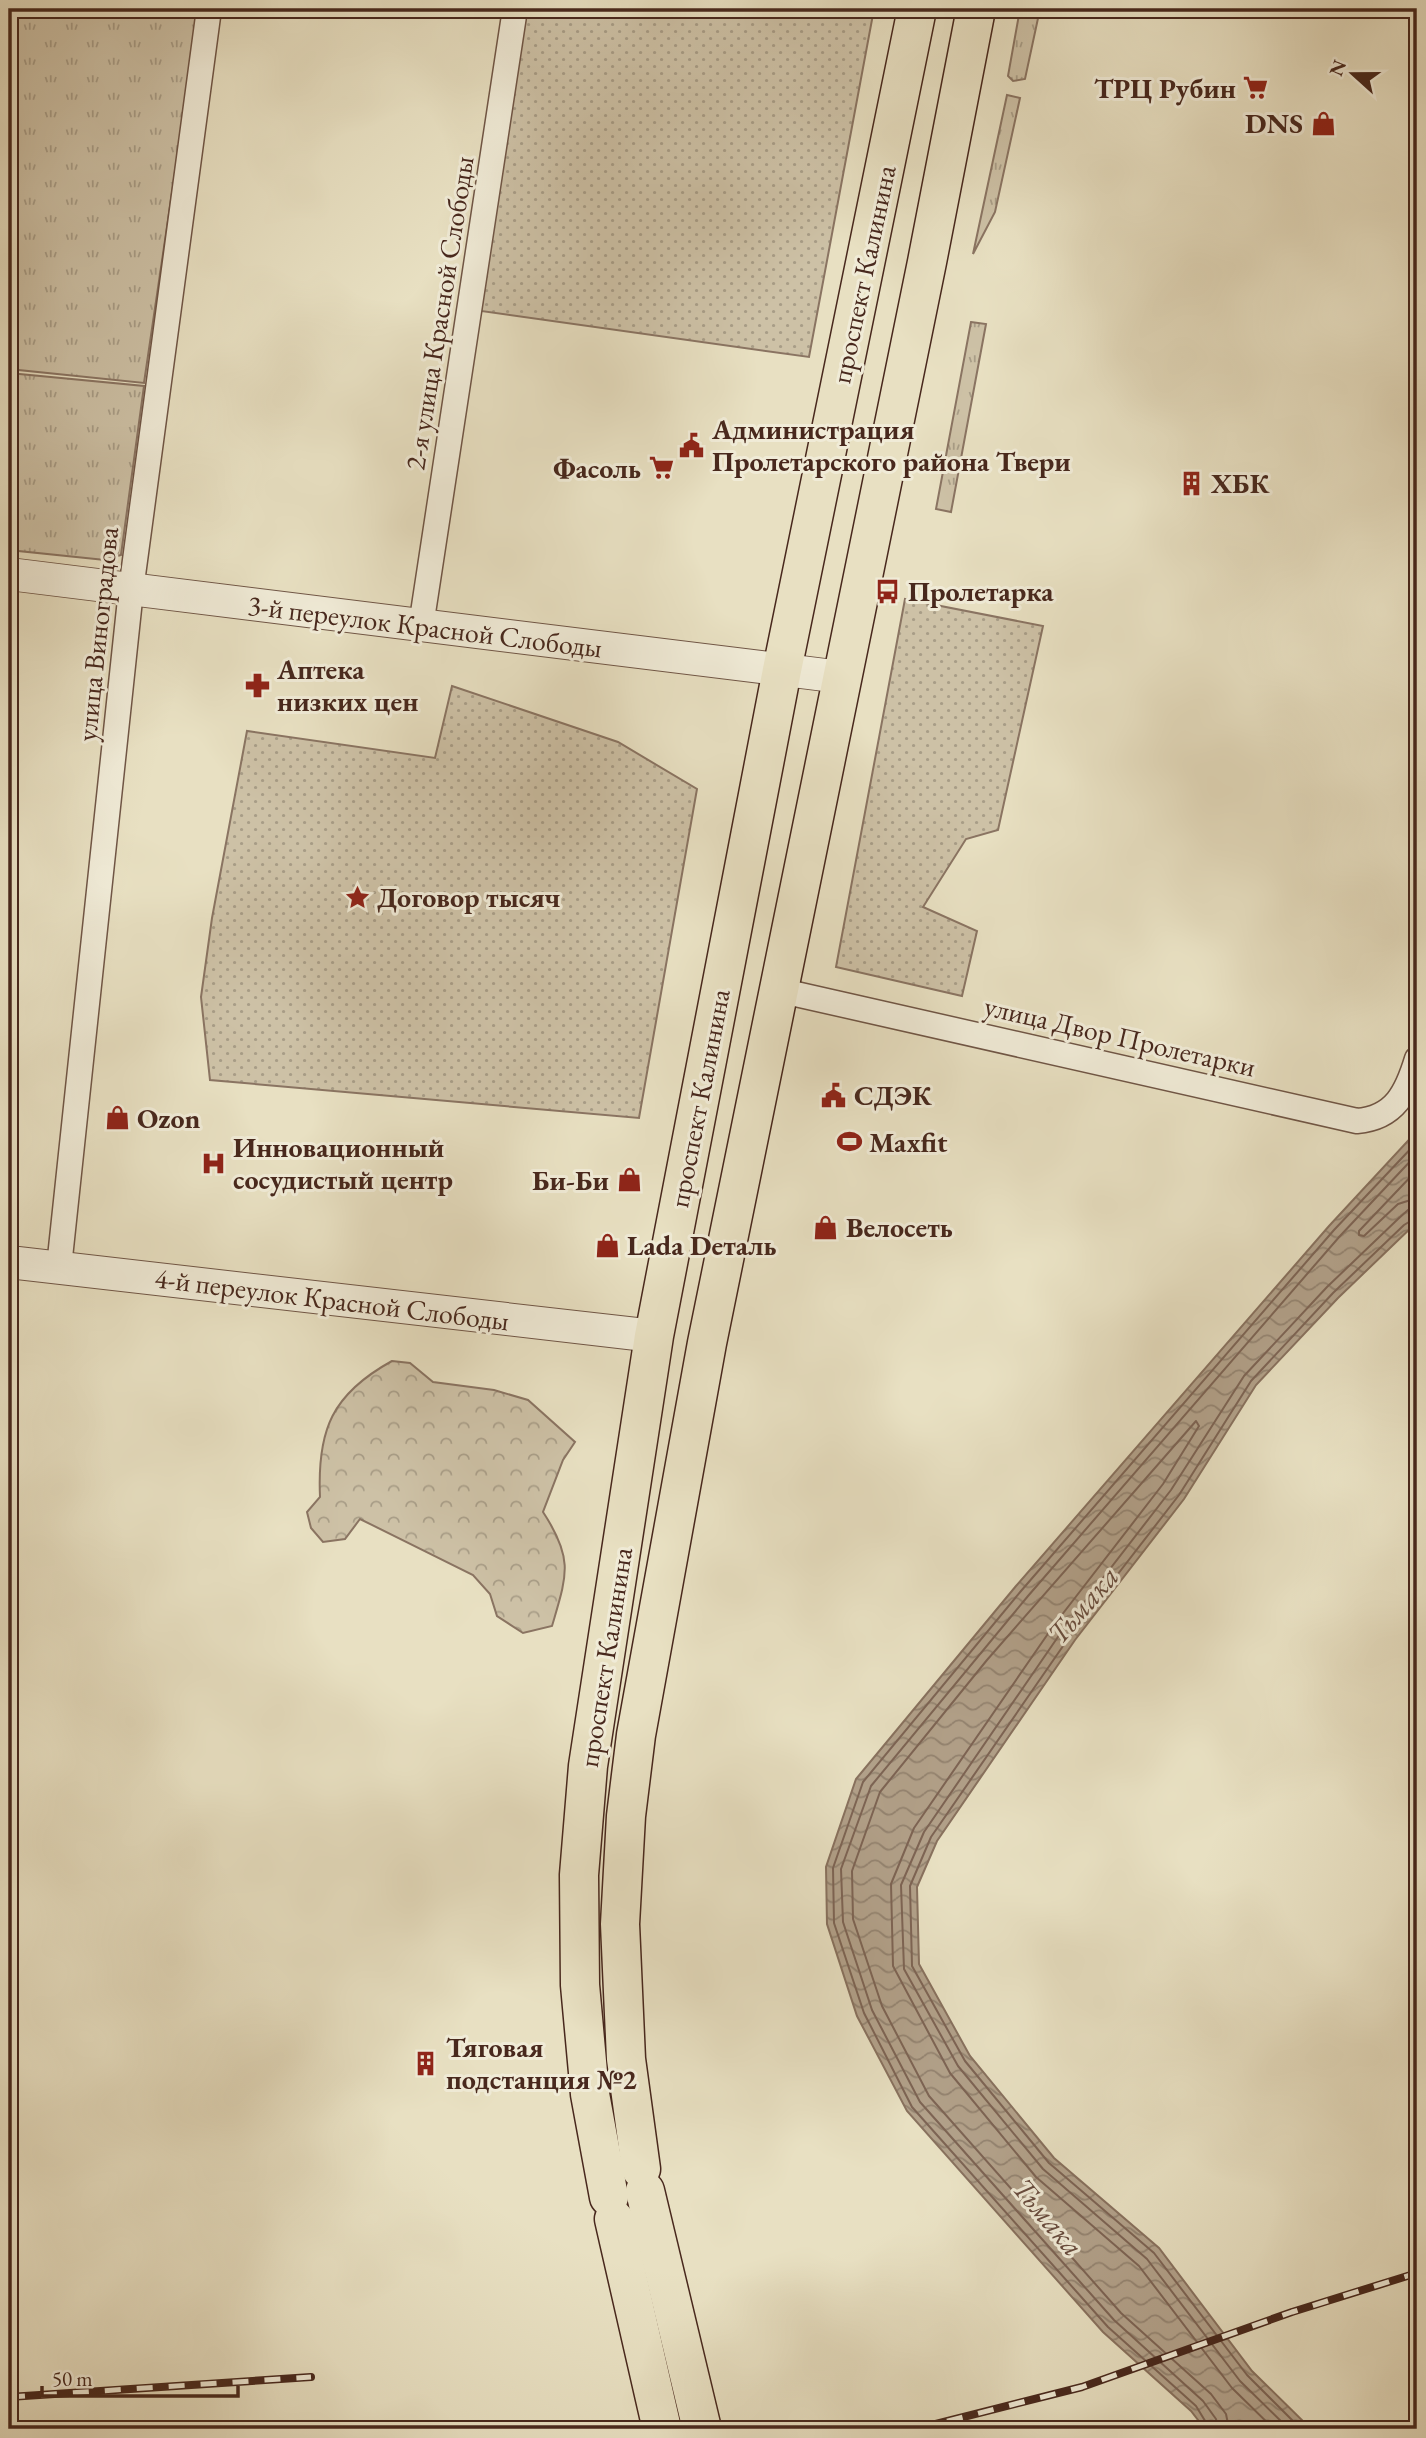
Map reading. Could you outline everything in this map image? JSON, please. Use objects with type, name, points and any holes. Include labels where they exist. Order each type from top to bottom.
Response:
[{"type":"main road","name":"проспект Калинина","points":[[702,2429],[628,2194],[590,2094],[581,2012],[578,1930],[580,1848],[592,1739],[654,1336],[782,670],[917,9]]},
{"type":"main road","name":"проспект Калинина","points":[[662,2429],[628,2194],[629,2086],[622,1992],[621,1897],[626,1816],[636,1735],[700,1378],[976,9]]},
{"type":"main road","points":[[875,214],[895,243],[909,256],[927,262]]},
{"type":"main road","points":[[729,942],[749,972],[778,990]]},
{"type":"main road","points":[[654,1336],[672,1339],[683,1347],[694,1360],[700,1378]]},
{"type":"street","name":"улица Виноградова","points":[[59,1267],[131,590],[209,9]]},
{"type":"street","name":"2-я улица Красной Слободы","points":[[421,626],[515,9]]},
{"type":"street","name":"3-й переулок Красной Слободы","points":[[9,574],[841,677]]},
{"type":"street","name":"улица Двор Пролетарки","points":[[778,990],[1357,1121],[1378,1117],[1393,1109],[1409,1083],[1417,1059]]},
{"type":"street","name":"4-й переулок Красной Слободы","points":[[9,1262],[654,1336]]},
{"type":"green space","points":[[9,9],[199,9],[144,383],[9,369]]},
{"type":"green space","points":[[525,9],[874,9],[809,357],[481,311]]},
{"type":"green space","points":[[1020,9],[1040,9],[1025,79],[1013,81],[1008,76]]},
{"type":"green space","points":[[1007,95],[1020,98],[995,212],[973,254]]},
{"type":"green space","points":[[971,322],[986,324],[951,512],[936,509]]},
{"type":"green space","points":[[9,373],[144,386],[121,555],[105,560],[9,550]]},
{"type":"green space","points":[[905,599],[1043,626],[998,830],[966,839],[923,907],[977,931],[962,996],[836,967]]},
{"type":"green space","points":[[452,686],[618,742],[697,789],[639,1118],[210,1080],[201,997],[212,918],[247,731],[435,758]]},
{"type":"green space","points":[[392,1361],[410,1363],[433,1382],[494,1390],[528,1400],[575,1442],[563,1460],[543,1512],[560,1542],[565,1568],[552,1626],[523,1633],[497,1616],[490,1594],[473,1575],[360,1519],[345,1539],[323,1542],[311,1528],[307,1512],[320,1497],[322,1452],[332,1416],[355,1387]]},
{"type":"water","name":"Тьмака","points":[[1417,1131],[1417,1222],[1338,1298],[1256,1385],[1184,1499],[1075,1640],[937,1841],[917,1887],[919,1964],[970,2056],[1054,2158],[1159,2248],[1252,2371],[1311,2429],[1205,2429],[1191,2411],[1103,2332],[907,2111],[857,2016],[827,1924],[826,1867],[856,1779],[1016,1586],[1329,1226]]},
{"type":"railway","points":[[916,2429],[1082,2387],[1292,2312],[1417,2273]]},
{"type":"railway","points":[[9,2397],[311,2377]]},
{"type":"place","name":"ТРЦ Рубин","points":[[1256,88]]},
{"type":"place","name":"DNS","points":[[1323,123]]},
{"type":"place","name":"Администрация Пролетарского района Твери","points":[[692,445]]},
{"type":"place","name":"Фасоль","points":[[661,468]]},
{"type":"place","name":"ХБК","points":[[1191,483]]},
{"type":"place","name":"Пролетарка","points":[[888,591]]},
{"type":"place","name":"Аптека низких цен","points":[[257,685]]},
{"type":"place","name":"Договор тысяч","points":[[357,897]]},
{"type":"place","name":"СДЭК","points":[[834,1095]]},
{"type":"place","name":"Ozon","points":[[117,1118]]},
{"type":"place","name":"Maxfit","points":[[849,1142]]},
{"type":"place","name":"Инновационный сосудистый центр","points":[[213,1163]]},
{"type":"place","name":"Би-Би","points":[[629,1180]]},
{"type":"place","name":"Велосеть","points":[[826,1227]]},
{"type":"place","name":"Lada Dеталь","points":[[607,1245]]},
{"type":"place","name":"Тяговая подстанция №2","points":[[426,2063]]}]
